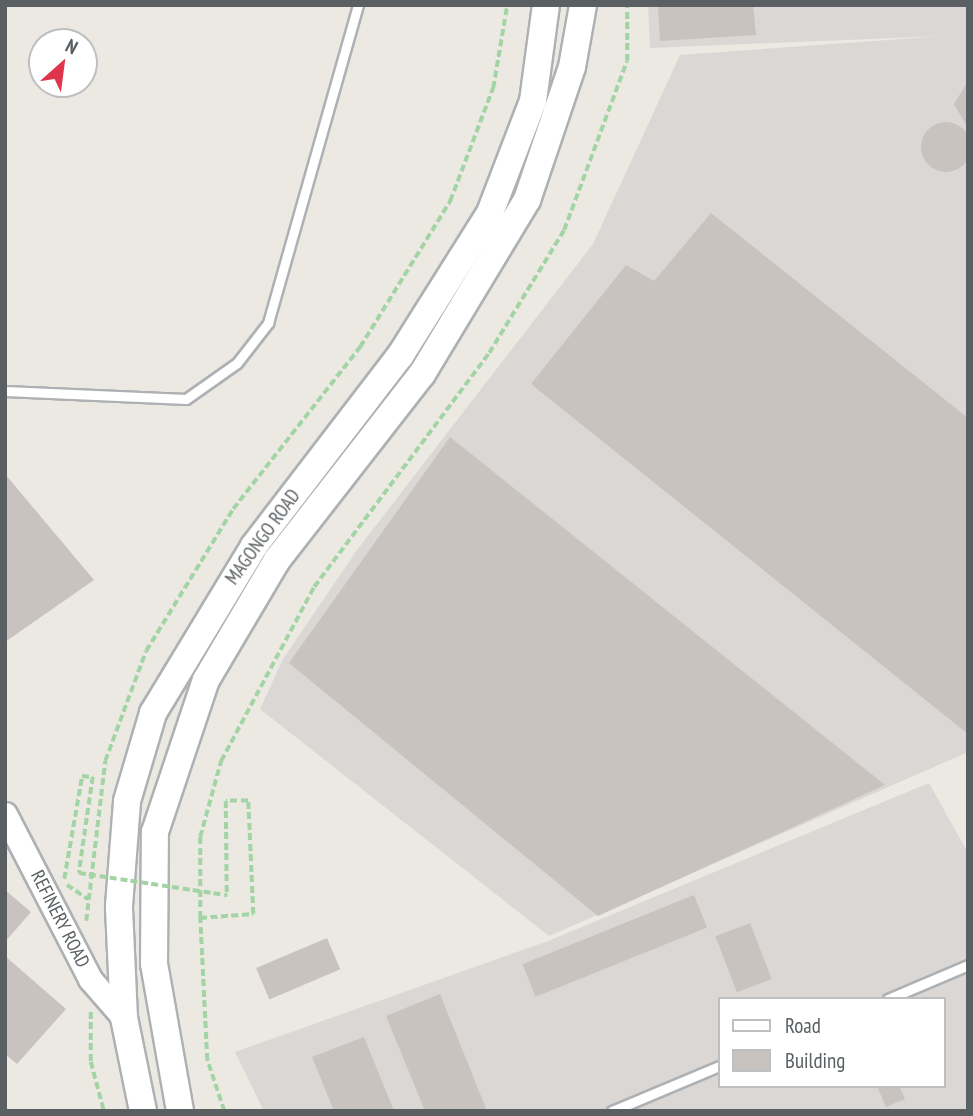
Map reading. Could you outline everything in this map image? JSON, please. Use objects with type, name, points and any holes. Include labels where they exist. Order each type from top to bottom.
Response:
[{"type":"main road","name":"MAGONGO ROAD","points":[[143,1111],[124,1018],[121,850],[127,801],[153,713],[254,546],[400,356],[490,213],[533,101],[546,5]]},
{"type":"main road","name":"MAGONGO ROAD","points":[[180,1111],[154,964],[155,832],[206,680],[277,560],[422,374],[514,222],[572,67],[583,5]]},
{"type":"street","name":"REFINERY ROAD","points":[[5,814],[90,979],[124,1018]]},
{"type":"lane","points":[[5,391],[186,399],[237,363],[268,323],[358,5]]},
{"type":"lane","points":[[893,997],[968,965]]},
{"type":"lane","points":[[612,1111],[718,1066]]},
{"type":"path","points":[[224,1111],[207,1060],[200,918],[200,837],[221,761],[247,706],[313,587],[489,353],[564,230],[627,61],[627,5]]},
{"type":"path","points":[[88,900],[63,883],[82,776],[93,777],[79,873],[227,895],[226,801],[248,800],[253,914],[200,918]]},
{"type":"shaded area","points":[[648,5],[968,5],[968,752],[549,936],[260,709],[283,659],[357,550],[593,244],[680,55],[943,36],[650,48]]},
{"type":"shaded area","points":[[929,783],[968,853],[968,1111],[264,1111],[235,1052],[548,941]]},
{"type":"building","points":[[658,5],[753,5],[756,35],[660,41]]},
{"type":"building","points":[[968,81],[968,128],[954,104]]},
{"type":"building","points":[[946,122],[964,129],[971,147],[964,165],[946,172],[928,165],[921,147],[928,129]]},
{"type":"building","points":[[711,213],[968,418],[968,734],[531,384],[626,265],[654,281]]},
{"type":"building","points":[[450,437],[885,785],[598,916],[289,663]]},
{"type":"building","points":[[5,474],[94,580],[5,642]]},
{"type":"building","points":[[5,890],[31,912],[5,942]]},
{"type":"building","points":[[694,895],[707,927],[536,997],[522,964]]},
{"type":"building","points":[[750,923],[772,979],[737,992],[715,936]]},
{"type":"building","points":[[327,938],[340,969],[269,999],[256,968]]},
{"type":"building","points":[[5,956],[66,1009],[17,1064],[5,1054]]},
{"type":"building","points":[[440,994],[487,1111],[425,1111],[386,1016]]},
{"type":"building","points":[[364,1037],[394,1111],[334,1111],[312,1057]]},
{"type":"building","points":[[878,1088],[900,1088],[905,1099],[886,1107]]}]
